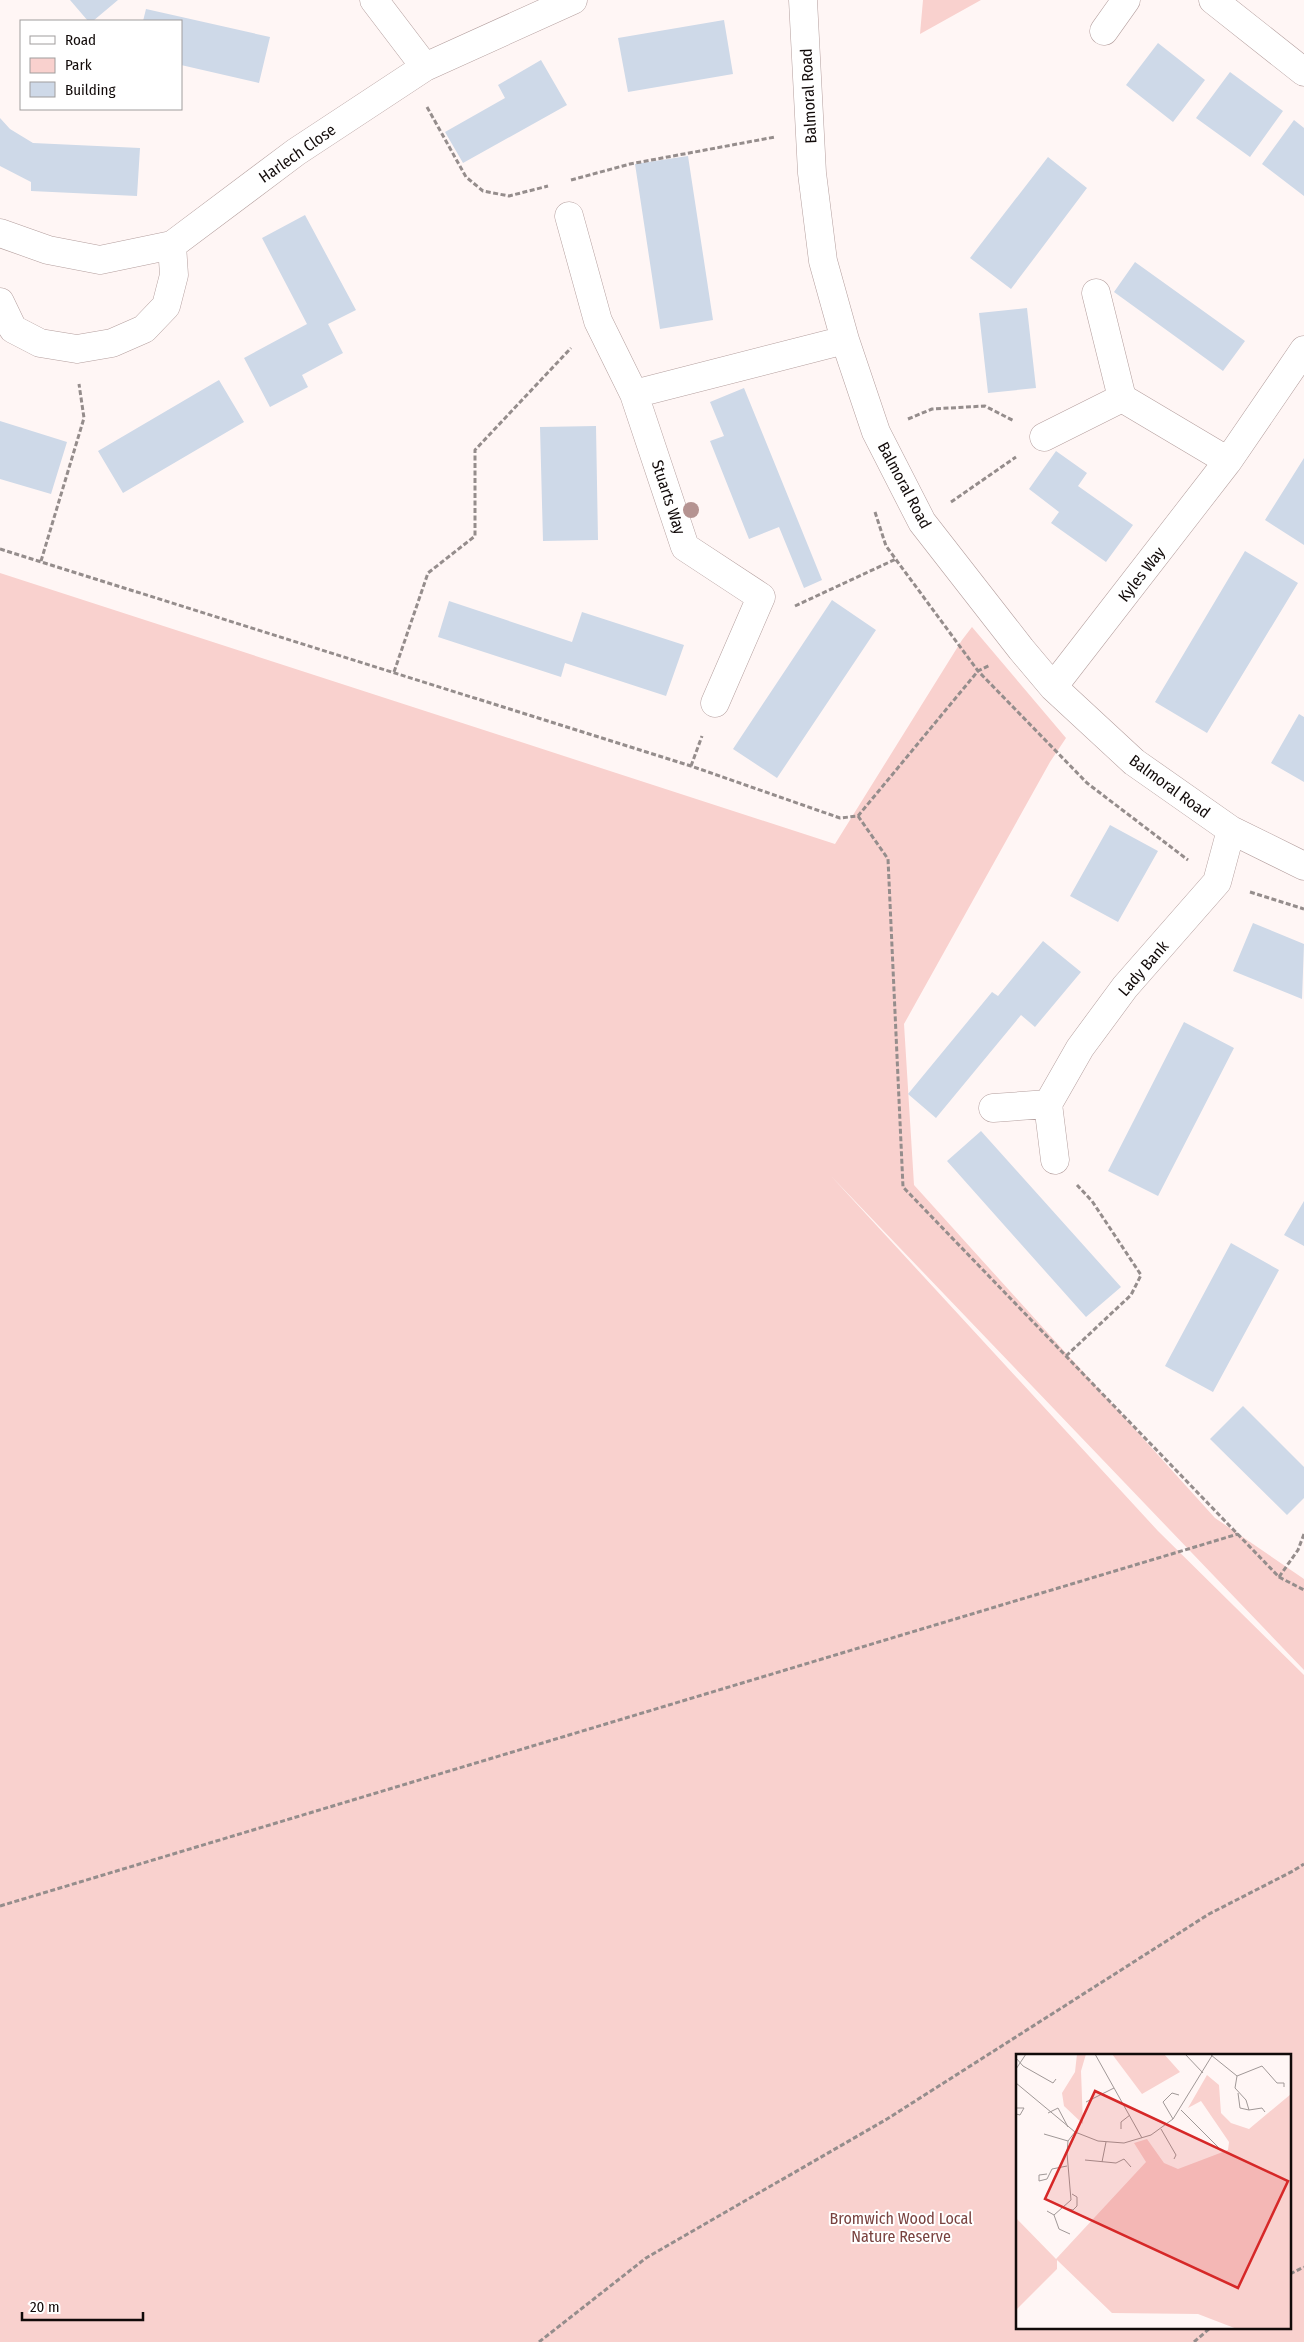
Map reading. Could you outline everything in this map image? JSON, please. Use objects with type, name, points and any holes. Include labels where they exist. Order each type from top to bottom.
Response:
[{"type":"street","points":[[374,0],[418,71]]},
{"type":"street","name":"Harlech Close","points":[[0,233],[48,250],[100,260],[172,245],[296,152],[418,71],[573,0]]},
{"type":"street","name":"Balmoral Road","points":[[802,0],[812,173],[821,251],[845,340],[876,432],[922,522],[1020,648],[1053,687],[1134,762],[1231,830],[1304,866]]},
{"type":"street","points":[[1104,31],[1126,0]]},
{"type":"street","points":[[1213,0],[1304,72]]},
{"type":"street","name":"Stuarts Way","points":[[568,216],[598,321],[634,394],[685,547],[761,597]]},
{"type":"street","points":[[0,302],[13,329],[40,343],[77,349],[112,343],[144,330],[166,306],[174,276],[172,245]]},
{"type":"street","points":[[1096,293],[1122,398],[1228,461]]},
{"type":"street","points":[[634,394],[845,340]]},
{"type":"street","name":"Kyles Way","points":[[1053,687],[1228,461],[1304,350]]},
{"type":"street","points":[[1044,438],[1122,398]]},
{"type":"street","points":[[715,703],[761,597]]},
{"type":"street","name":"Lady Bank","points":[[1048,1104],[1080,1048],[1125,987],[1217,882],[1231,830]]},
{"type":"street","points":[[993,1108],[1048,1104],[1055,1160]]},
{"type":"path","points":[[418,71],[466,177],[483,190],[509,196],[630,164],[776,137]]},
{"type":"path","points":[[556,184],[568,216]]},
{"type":"path","points":[[394,672],[428,572],[474,536],[475,450],[598,321]]},
{"type":"path","points":[[41,561],[84,418],[76,366],[77,349]]},
{"type":"path","points":[[876,432],[932,409],[985,406],[1044,438],[922,522]]},
{"type":"path","points":[[0,548],[691,766],[840,818],[858,816],[978,671],[1020,648]]},
{"type":"path","points":[[761,597],[777,614],[896,559]]},
{"type":"path","points":[[858,816],[888,859],[904,1187],[1278,1577],[1304,1590]]},
{"type":"path","points":[[1055,1160],[1092,1201],[1140,1275],[1131,1296],[1066,1356]]},
{"type":"path","points":[[0,1906],[1238,1534]]},
{"type":"path","points":[[1278,1577],[1298,1550],[1304,1534]]},
{"type":"path","points":[[539,2342],[646,2258],[887,2119],[1209,1914],[1294,1871],[1304,1864]]},
{"type":"path","points":[[1292,2273],[1304,2267]]},
{"type":"path","points":[[1194,2342],[1208,2330]]},
{"type":"green space","points":[[923,0],[981,0],[920,34]]},
{"type":"green space","name":"Bromwich Wood Local Nature Reserve","points":[[0,573],[835,844],[962,640],[972,627],[1066,738],[1050,762],[904,1024],[914,1185],[1215,1518],[1304,1579],[1304,1670],[831,1176],[1158,1531],[1304,1675],[1304,2342],[0,2342]]},
{"type":"building","points":[[70,0],[118,0],[94,20],[87,20]]},
{"type":"building","points":[[146,9],[270,37],[259,83],[182,65],[182,20],[143,20]]},
{"type":"building","points":[[724,20],[733,74],[628,92],[618,38]]},
{"type":"building","points":[[1158,43],[1205,80],[1173,122],[1126,85]]},
{"type":"building","points":[[541,60],[567,105],[463,163],[445,132],[505,98],[498,85]]},
{"type":"building","points":[[1230,72],[1283,111],[1250,157],[1196,118]]},
{"type":"building","points":[[0,118],[10,129],[33,143],[140,148],[137,196],[31,191],[31,182],[0,166]]},
{"type":"building","points":[[1294,120],[1304,128],[1304,196],[1262,164]]},
{"type":"building","points":[[688,156],[713,320],[660,329],[635,164]]},
{"type":"building","points":[[1048,157],[1087,188],[1011,289],[970,258]]},
{"type":"building","points":[[305,215],[356,310],[328,324],[343,353],[302,375],[308,387],[270,407],[244,358],[307,324],[262,238]]},
{"type":"building","points":[[1135,262],[1245,341],[1223,371],[1114,292]]},
{"type":"building","points":[[1027,308],[1036,388],[988,393],[979,313]]},
{"type":"building","points":[[219,380],[244,422],[123,493],[98,451]]},
{"type":"building","points":[[744,388],[822,580],[804,588],[779,527],[749,539],[710,441],[724,436],[710,402]]},
{"type":"building","points":[[0,421],[67,442],[51,494],[0,479]]},
{"type":"building","points":[[596,426],[598,540],[543,541],[540,427]]},
{"type":"building","points":[[1056,451],[1087,473],[1078,486],[1133,525],[1106,562],[1051,523],[1059,512],[1029,489]]},
{"type":"building","points":[[1304,458],[1304,545],[1265,520]]},
{"type":"building","points":[[1245,551],[1298,583],[1207,733],[1155,702]]},
{"type":"building","points":[[832,600],[876,630],[777,778],[733,749]]},
{"type":"building","points":[[449,601],[572,642],[582,612],[684,645],[666,696],[565,663],[561,677],[438,637]]},
{"type":"building","points":[[1299,714],[1304,717],[1304,782],[1271,763]]},
{"type":"building","points":[[1110,825],[1158,851],[1118,922],[1070,896]]},
{"type":"building","points":[[1253,923],[1304,944],[1302,999],[1233,971]]},
{"type":"building","points":[[1043,941],[1081,972],[1035,1027],[1021,1015],[936,1118],[908,1094],[992,992],[998,996]]},
{"type":"building","points":[[1184,1022],[1234,1048],[1158,1196],[1108,1171]]},
{"type":"building","points":[[981,1131],[1121,1287],[1086,1317],[947,1161]]},
{"type":"building","points":[[1304,1201],[1304,1246],[1284,1235]]},
{"type":"building","points":[[1231,1243],[1279,1270],[1213,1392],[1165,1366]]},
{"type":"building","points":[[1243,1406],[1304,1467],[1304,1498],[1287,1515],[1210,1439]]}]
